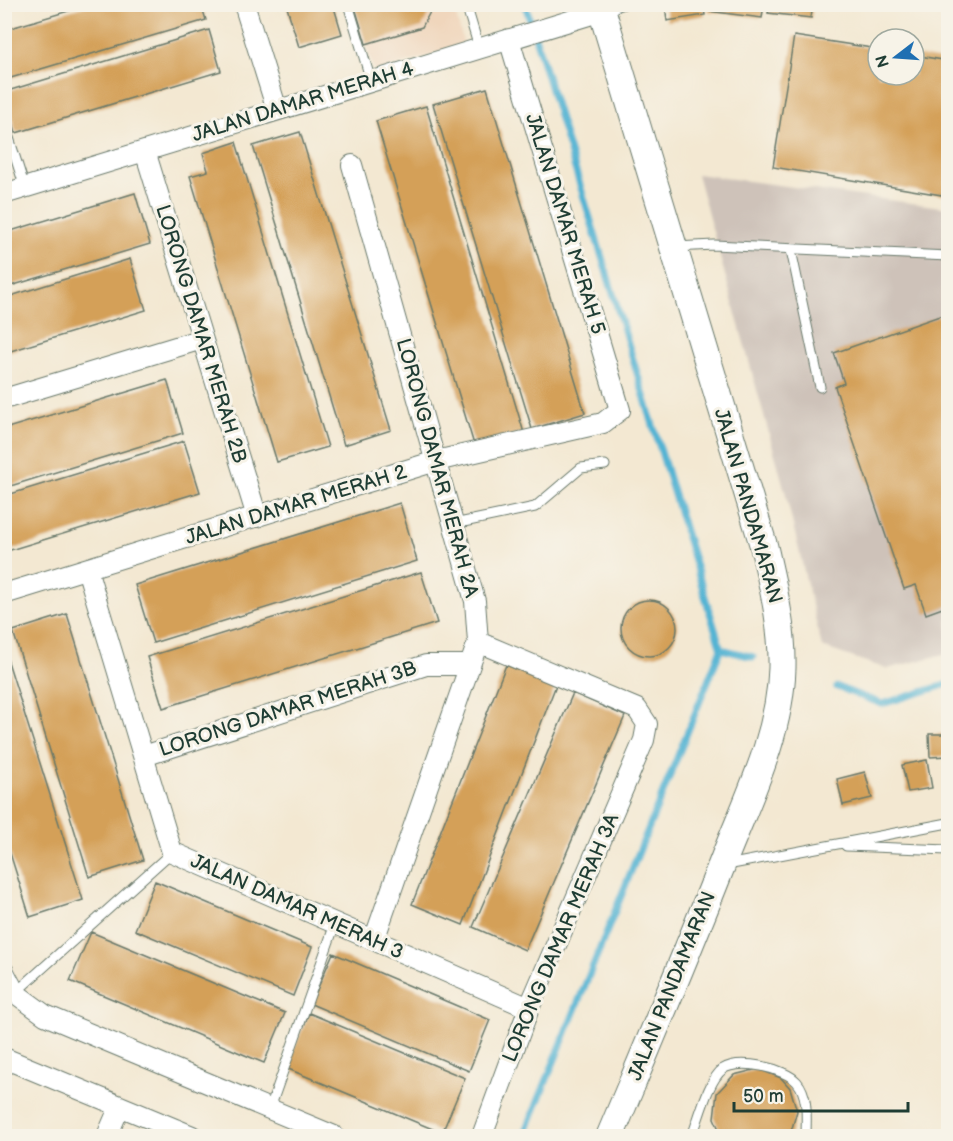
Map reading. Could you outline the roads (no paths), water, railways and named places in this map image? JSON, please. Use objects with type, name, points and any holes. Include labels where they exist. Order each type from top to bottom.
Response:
[{"type":"main road","name":"JALAN PANDAMARAN","points":[[608,7],[673,248],[764,547],[781,632],[782,669],[777,709],[767,750],[722,866],[610,1137]]},
{"type":"street","points":[[244,4],[277,110]]},
{"type":"street","name":"JALAN DAMAR MERAH 4","points":[[4,194],[608,7]]},
{"type":"street","name":"JALAN DAMAR MERAH 5","points":[[516,37],[620,410]]},
{"type":"street","name":"LORONG DAMAR MERAH 2B","points":[[145,151],[257,517]]},
{"type":"street","name":"LORONG DAMAR MERAH 2A","points":[[352,165],[475,601],[477,642],[374,940]]},
{"type":"street","points":[[4,399],[202,339]]},
{"type":"street","name":"JALAN DAMAR MERAH 2","points":[[4,594],[436,462],[603,423],[620,410]]},
{"type":"street","name":"JALAN DAMAR MERAH 3","points":[[87,569],[172,852],[529,1008]]},
{"type":"street","name":"LORONG DAMAR MERAH 3A","points":[[477,642],[637,709],[646,724],[644,740],[529,1008],[482,1137]]},
{"type":"street","name":"LORONG DAMAR MERAH 3B","points":[[144,756],[426,665],[469,665]]},
{"type":"street","points":[[4,972],[15,993],[45,1015],[334,1137]]},
{"type":"street","points":[[4,1058],[192,1137]]},
{"type":"street","points":[[107,1137],[120,1106]]},
{"type":"lane","points":[[348,4],[371,81]]},
{"type":"lane","points":[[466,4],[479,48]]},
{"type":"lane","points":[[941,4],[948,6]]},
{"type":"lane","points":[[4,122],[25,188]]},
{"type":"lane","points":[[673,248],[714,245],[948,256]]},
{"type":"lane","points":[[791,250],[820,387]]},
{"type":"lane","points":[[454,524],[535,507],[580,468],[605,465]]},
{"type":"lane","points":[[722,866],[948,822]]},
{"type":"lane","points":[[829,846],[948,850]]},
{"type":"lane","points":[[15,993],[172,852]]},
{"type":"lane","points":[[269,1111],[335,924]]},
{"type":"lane","points":[[692,1137],[714,1080],[721,1070],[733,1063],[756,1064],[797,1081],[803,1093],[806,1109],[806,1137]]},
{"type":"waterway","points":[[524,1136],[721,649],[525,4]]},
{"type":"waterway","points":[[721,649],[753,657]]},
{"type":"waterway","points":[[837,687],[882,704],[948,684]]}]
